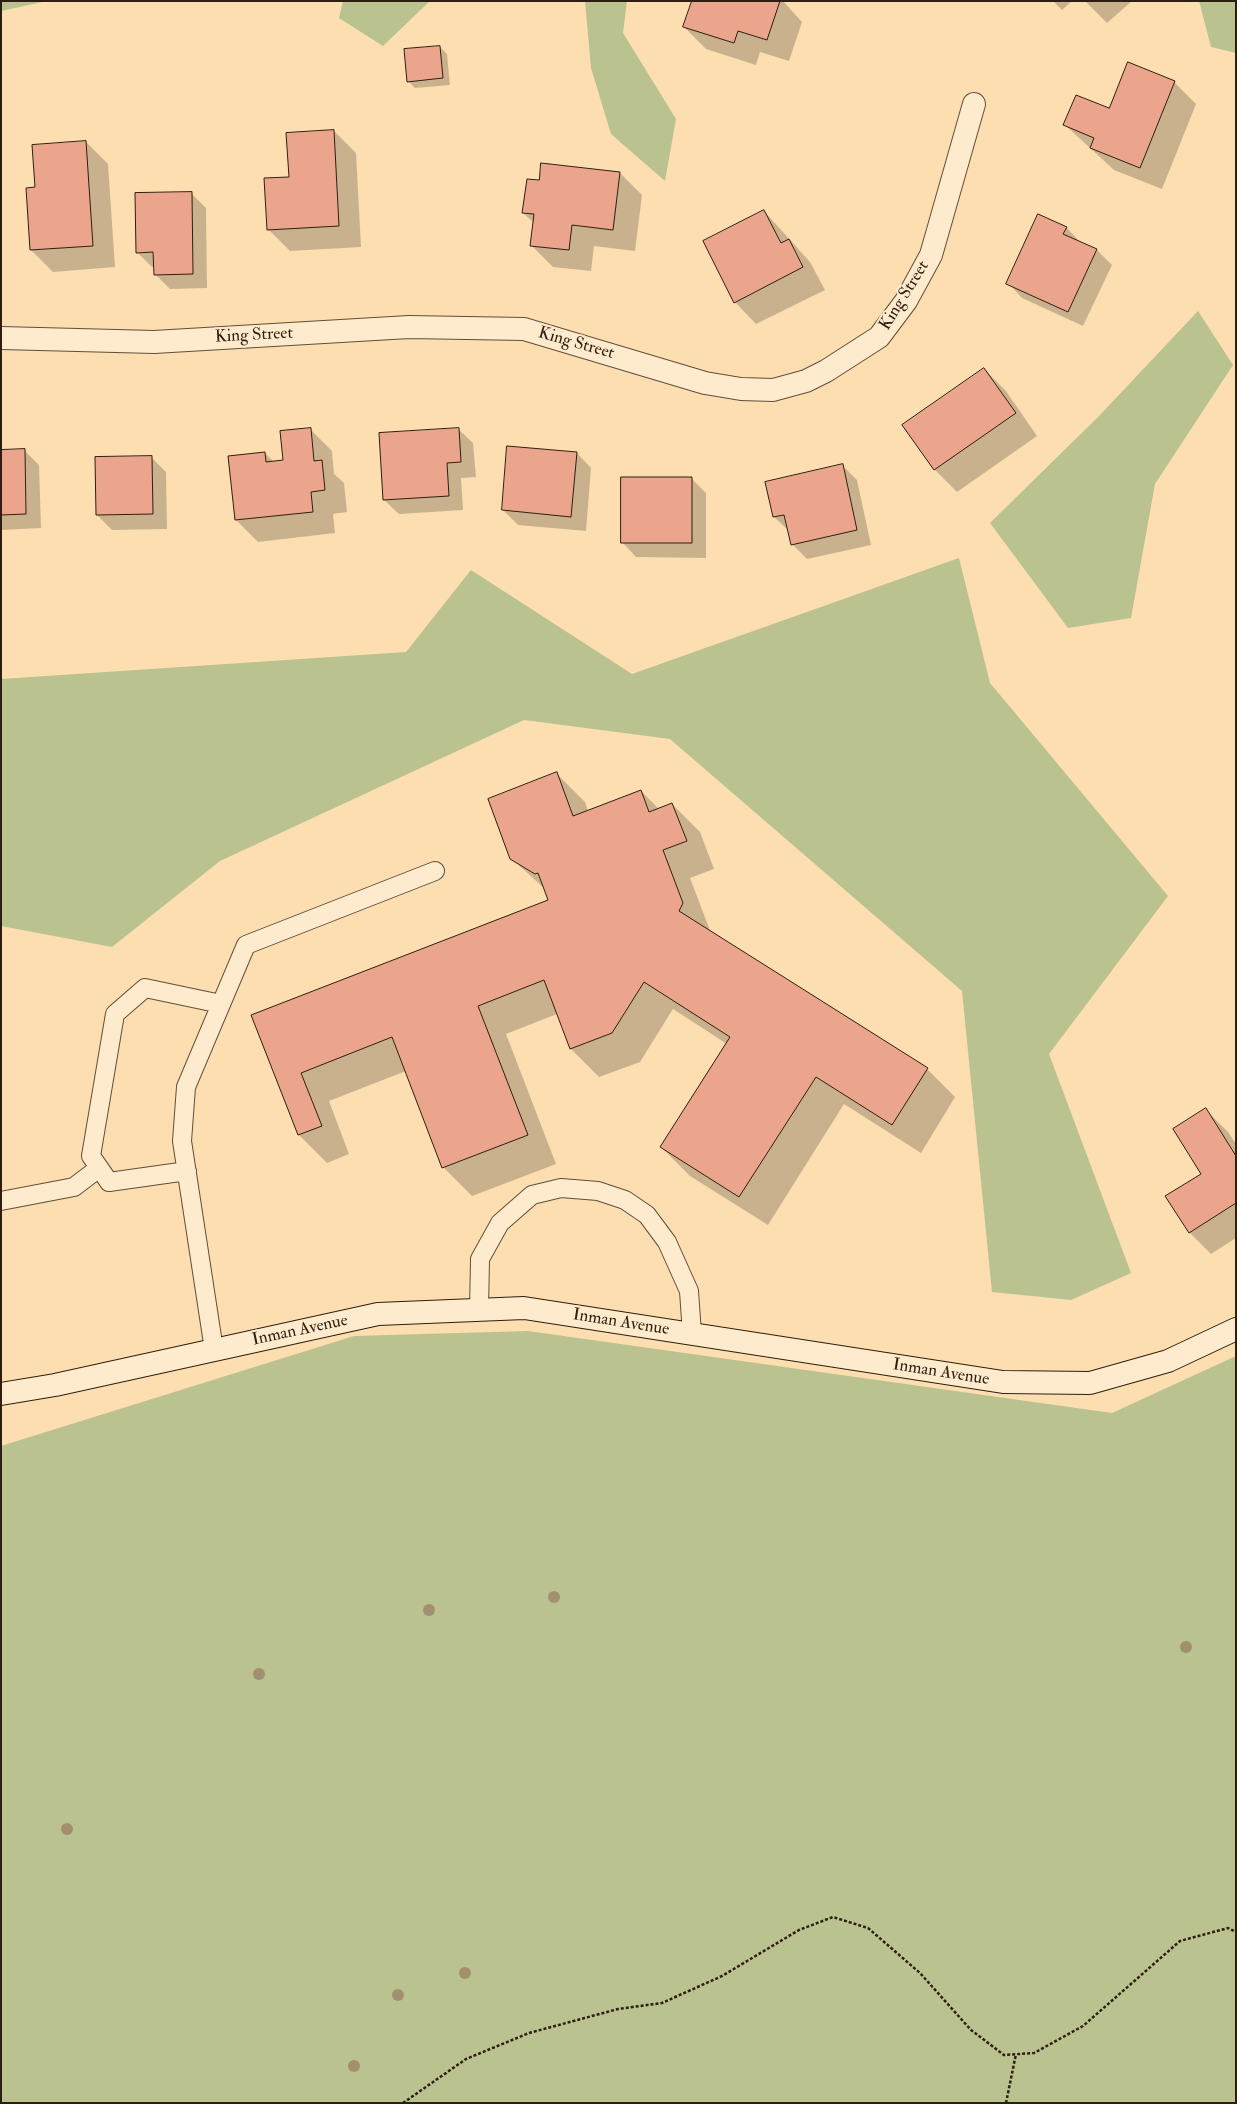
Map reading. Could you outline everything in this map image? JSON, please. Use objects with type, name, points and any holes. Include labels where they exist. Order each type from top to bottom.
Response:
[{"type":"main road","name":"King Street","points":[[1,338],[154,342],[409,327],[524,329],[705,383],[741,389],[773,390],[806,381],[826,371],[879,337],[906,301],[931,255],[974,104]]},
{"type":"main road","name":"Inman Avenue","points":[[1,1394],[55,1385],[378,1314],[524,1308],[1003,1382],[1090,1383],[1168,1361],[1236,1329]]},
{"type":"lane","points":[[214,1350],[182,1141],[186,1088],[246,945],[435,871]]},
{"type":"lane","points":[[186,1171],[109,1182],[91,1156],[115,1014],[145,988],[222,1004]]},
{"type":"lane","points":[[1,1201],[74,1187],[99,1168]]},
{"type":"lane","points":[[479,1310],[480,1259],[500,1223],[532,1195],[561,1188],[598,1190],[625,1200],[647,1215],[667,1242],[689,1290],[692,1334]]},
{"type":"path","points":[[403,2103],[466,2059],[536,2031],[618,2008],[662,2003],[722,1976],[799,1930],[833,1917],[868,1928],[920,1973],[971,2030],[1004,2055],[1034,2054],[1083,2026],[1180,1941],[1228,1928],[1236,1932]]},
{"type":"path","points":[[1006,2103],[1016,2054]]},
{"type":"green space","points":[[1,1],[47,1],[1,11]]},
{"type":"green space","points":[[343,1],[430,1],[383,46],[339,18]]},
{"type":"green space","points":[[585,1],[627,1],[623,33],[676,119],[665,181],[611,134],[591,68]]},
{"type":"green space","points":[[1199,1],[1236,1],[1236,53],[1211,47]]},
{"type":"green space","points":[[1198,311],[1233,365],[1155,484],[1131,618],[1068,628],[990,523],[1099,416]]},
{"type":"green space","points":[[959,558],[990,683],[1168,896],[1049,1054],[1131,1273],[1071,1300],[992,1292],[962,991],[670,739],[524,720],[220,861],[112,947],[1,926],[1,679],[406,652],[471,570],[632,674]]},
{"type":"green space","points":[[528,1331],[1112,1413],[1236,1356],[1236,2103],[1,2103],[1,1446],[354,1336]]},
{"type":"building","points":[[692,1],[780,1],[767,40],[738,31],[734,43],[683,27]]},
{"type":"building","points":[[440,46],[443,78],[407,82],[404,49]]},
{"type":"building","points":[[1128,62],[1175,81],[1140,168],[1090,148],[1094,138],[1063,125],[1076,95],[1109,108]]},
{"type":"building","points":[[334,130],[339,226],[267,230],[264,178],[289,177],[286,133]]},
{"type":"building","points":[[86,141],[93,246],[30,250],[26,188],[35,187],[32,145]]},
{"type":"building","points":[[541,163],[620,172],[613,230],[572,225],[569,250],[530,246],[534,214],[522,213],[527,179],[539,180]]},
{"type":"building","points":[[192,192],[193,274],[154,275],[153,252],[136,253],[135,193]]},
{"type":"building","points":[[764,210],[781,243],[789,239],[803,267],[734,303],[703,241]]},
{"type":"building","points":[[1038,214],[1067,227],[1063,234],[1097,249],[1068,312],[1006,284]]},
{"type":"building","points":[[984,368],[1016,413],[934,470],[902,425]]},
{"type":"building","points":[[311,428],[314,461],[322,460],[325,490],[311,492],[313,512],[235,520],[228,456],[265,452],[266,462],[283,460],[280,431]]},
{"type":"building","points":[[459,428],[461,462],[447,463],[449,496],[383,500],[379,433]]},
{"type":"building","points":[[507,446],[577,452],[571,517],[502,510]]},
{"type":"building","points":[[25,449],[26,514],[1,515],[1,450]]},
{"type":"building","points":[[152,456],[153,514],[96,515],[95,457]]},
{"type":"building","points":[[843,464],[857,530],[791,545],[784,515],[773,517],[765,482]]},
{"type":"building","points":[[621,477],[692,477],[692,543],[621,543]]},
{"type":"building","points":[[557,772],[573,816],[641,790],[649,812],[672,803],[687,841],[663,850],[683,903],[679,911],[928,1068],[892,1125],[816,1077],[739,1197],[660,1147],[730,1037],[644,982],[612,1033],[570,1049],[544,980],[478,1006],[528,1135],[442,1168],[392,1037],[301,1073],[322,1126],[298,1135],[251,1015],[548,900],[538,873],[535,874],[510,859],[488,799]]},
{"type":"building","points":[[1206,1108],[1236,1156],[1236,1203],[1189,1233],[1165,1196],[1201,1174],[1173,1129]]}]
